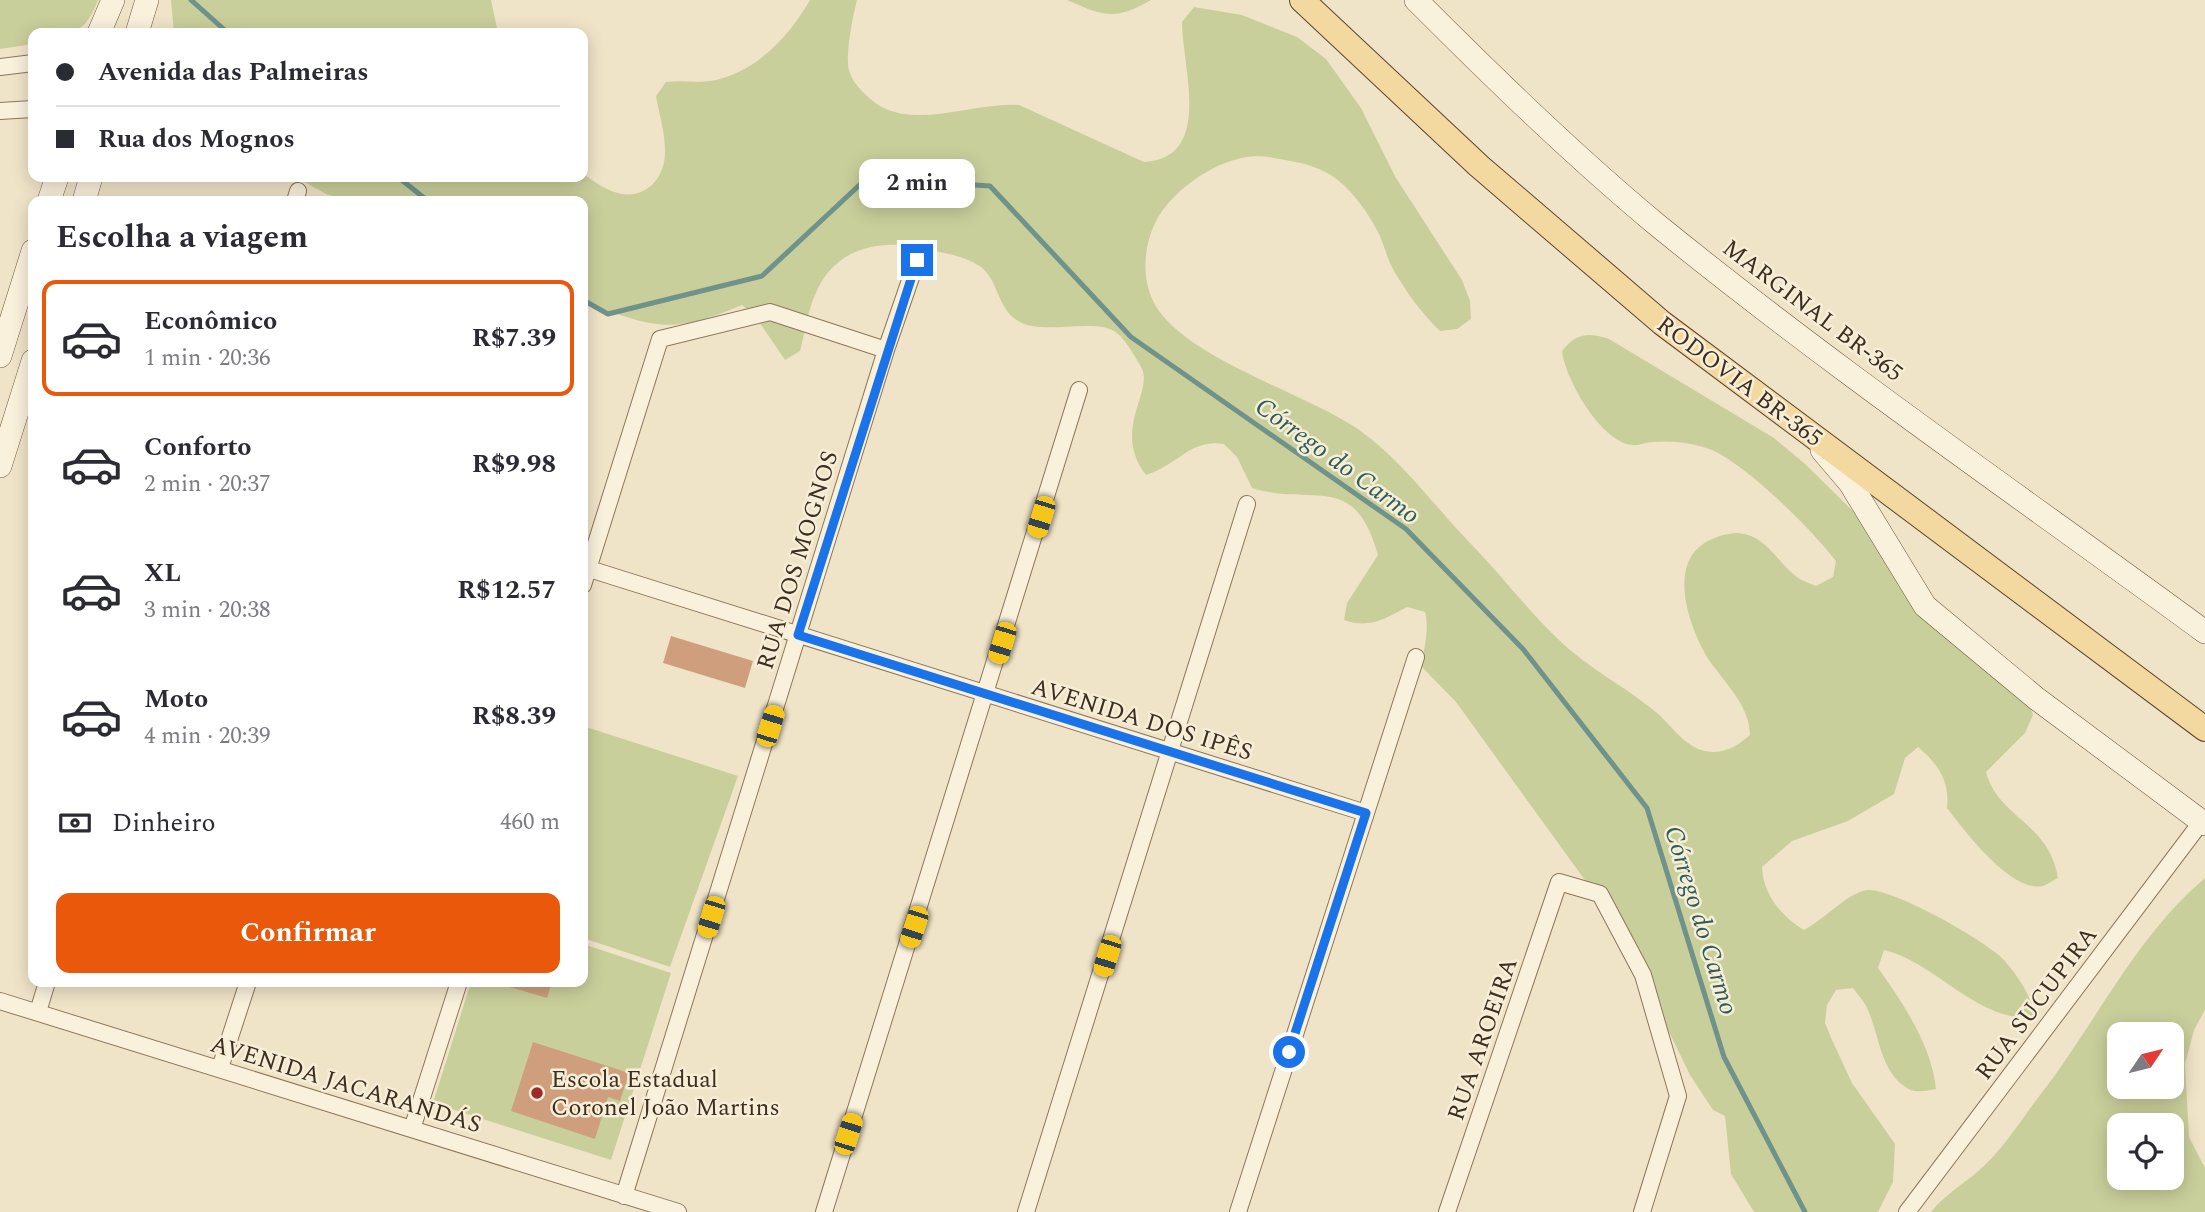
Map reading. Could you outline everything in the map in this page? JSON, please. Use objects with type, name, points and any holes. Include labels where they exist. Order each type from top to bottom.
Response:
[{"type":"main road","name":"RODOVIA BR-365","points":[[1302,0],[1479,166],[1661,323],[2205,729]]},
{"type":"street","points":[[101,28],[113,0]]},
{"type":"street","points":[[139,28],[147,0]]},
{"type":"street","name":"MARGINAL BR-365","points":[[1416,0],[1505,88],[1655,223],[1798,334],[2205,632]]},
{"type":"street","points":[[0,68],[28,64]]},
{"type":"street","points":[[0,111],[28,110]]},
{"type":"street","name":"RUA DOS MOGNOS","points":[[624,1196],[886,350],[917,260]]},
{"type":"street","points":[[0,356],[28,267]]},
{"type":"street","points":[[588,562],[660,339],[770,312],[886,350]]},
{"type":"street","points":[[824,1212],[987,694],[1079,390]]},
{"type":"street","points":[[0,466],[28,394]]},
{"type":"street","points":[[1809,434],[1850,483],[1926,606],[2037,699],[2203,822]]},
{"type":"street","points":[[1026,1212],[1247,504]]},
{"type":"street","name":"AVENIDA DOS IPÊS","points":[[588,575],[798,635],[1366,813]]},
{"type":"street","points":[[1238,1212],[1416,657]]},
{"type":"street","name":"RUA SUCUPIRA","points":[[1907,1212],[2203,822]]},
{"type":"street","name":"RUA AROEIRA","points":[[1447,1212],[1559,881],[1600,894],[1643,975],[1678,1096],[1642,1212]]},
{"type":"street","points":[[37,1012],[45,987]]},
{"type":"street","points":[[220,1068],[246,987]]},
{"type":"street","points":[[412,1129],[456,987]]},
{"type":"street","name":"AVENIDA JACARANDÁS","points":[[0,1000],[678,1212]]},
{"type":"green space","points":[[0,0],[98,0],[81,28],[28,28],[28,45],[0,49]]},
{"type":"green space","points":[[171,0],[491,0],[497,28],[174,28]]},
{"type":"green space","points":[[810,0],[857,0],[849,46],[849,70],[859,88],[880,106],[898,113],[917,115],[1019,105],[1144,162],[1166,157],[1179,145],[1187,128],[1188,85],[1182,22],[1194,7],[1242,15],[1297,37],[1326,59],[1361,108],[1396,178],[1462,280],[1470,301],[1471,319],[1457,329],[1440,331],[1433,324],[1394,271],[1371,219],[1352,193],[1337,179],[1308,165],[1255,156],[1226,162],[1199,177],[1166,206],[1153,227],[1146,252],[1146,277],[1153,301],[1168,321],[1189,339],[1216,356],[1335,415],[1374,441],[1403,469],[1557,638],[1580,658],[1647,705],[1698,749],[1724,751],[1750,735],[1749,724],[1740,703],[1707,657],[1690,619],[1684,589],[1685,575],[1688,562],[1695,551],[1709,540],[1720,536],[1732,533],[1748,535],[1764,544],[1797,577],[1816,586],[1833,577],[1836,561],[1778,500],[1727,458],[1712,450],[1683,443],[1660,441],[1632,445],[1608,433],[1586,407],[1565,363],[1562,351],[1577,337],[1595,335],[1609,339],[1774,438],[1858,516],[1918,598],[2027,697],[2033,715],[2025,733],[1986,772],[2001,800],[2045,844],[2053,859],[2058,878],[2043,886],[2030,886],[2017,880],[1989,858],[1947,808],[1947,789],[1941,774],[1918,747],[1905,758],[1894,794],[1848,821],[1792,841],[1762,867],[1766,886],[1775,903],[1788,918],[1804,930],[1844,901],[1867,890],[1896,897],[1939,917],[1980,941],[2005,961],[2024,988],[2034,1010],[2036,1018],[2014,1017],[1994,1011],[1904,957],[1884,950],[1878,968],[1915,1026],[1933,1073],[1936,1089],[1916,1091],[1904,1086],[1889,1069],[1866,1006],[1853,988],[1836,990],[1827,1005],[1825,1023],[1852,1083],[1895,1144],[1893,1182],[1878,1212],[1754,1212],[1731,1174],[1725,1116],[1713,1110],[1690,1075],[1616,923],[1456,702],[1422,667],[1427,633],[1425,612],[1407,607],[1384,619],[1369,623],[1344,620],[1347,603],[1378,555],[1368,528],[1357,511],[1344,501],[1329,497],[1274,493],[1252,488],[1237,457],[1224,444],[1202,445],[1146,475],[1136,458],[1132,442],[1144,375],[1133,353],[1118,334],[1098,326],[1043,327],[1020,322],[1012,317],[1002,303],[987,273],[975,263],[909,246],[876,246],[847,256],[823,279],[808,316],[800,351],[785,360],[755,316],[742,305],[696,321],[662,324],[645,322],[588,304],[588,196],[333,196],[305,182],[588,182],[588,177],[617,193],[640,192],[654,183],[665,159],[664,136],[656,96],[666,82],[710,81],[741,71],[769,52]]},
{"type":"green space","points":[[1067,0],[1151,0],[1128,11],[1109,14],[1090,10]]},
{"type":"green space","points":[[588,728],[738,776],[670,967],[588,940]]},
{"type":"green space","points":[[2205,878],[2205,1010],[2194,1030],[2185,1064],[2189,1137],[2205,1168],[2205,1212],[1931,1212],[1984,1166],[2005,1143],[2157,928]]},
{"type":"green space","points":[[588,946],[671,973],[611,1160],[433,1103],[469,987],[588,987]]},
{"type":"building","points":[[671,636],[753,661],[745,688],[663,663]]},
{"type":"building","points":[[510,987],[550,987],[547,998]]},
{"type":"building","name":"Escola Estadual Coronel João Martins","points":[[533,1042],[629,1073],[620,1101],[608,1097],[595,1139],[511,1111]]},
{"type":"waterway","name":"Córrego do Carmo","points":[[191,0],[222,28]]},
{"type":"waterway","name":"Córrego do Carmo","points":[[588,303],[608,314],[762,276],[867,178],[990,186],[1131,337],[1406,529],[1523,649],[1647,808],[1724,1057],[1805,1212]]},
{"type":"waterway","name":"Córrego do Carmo","points":[[404,182],[422,196]]},
{"type":"place","name":"Escola Estadual Coronel João Martins","points":[[537,1093]]},
{"type":"route","points":[[917,260],[886,350],[798,635],[1366,813],[1289,1052]]}]
